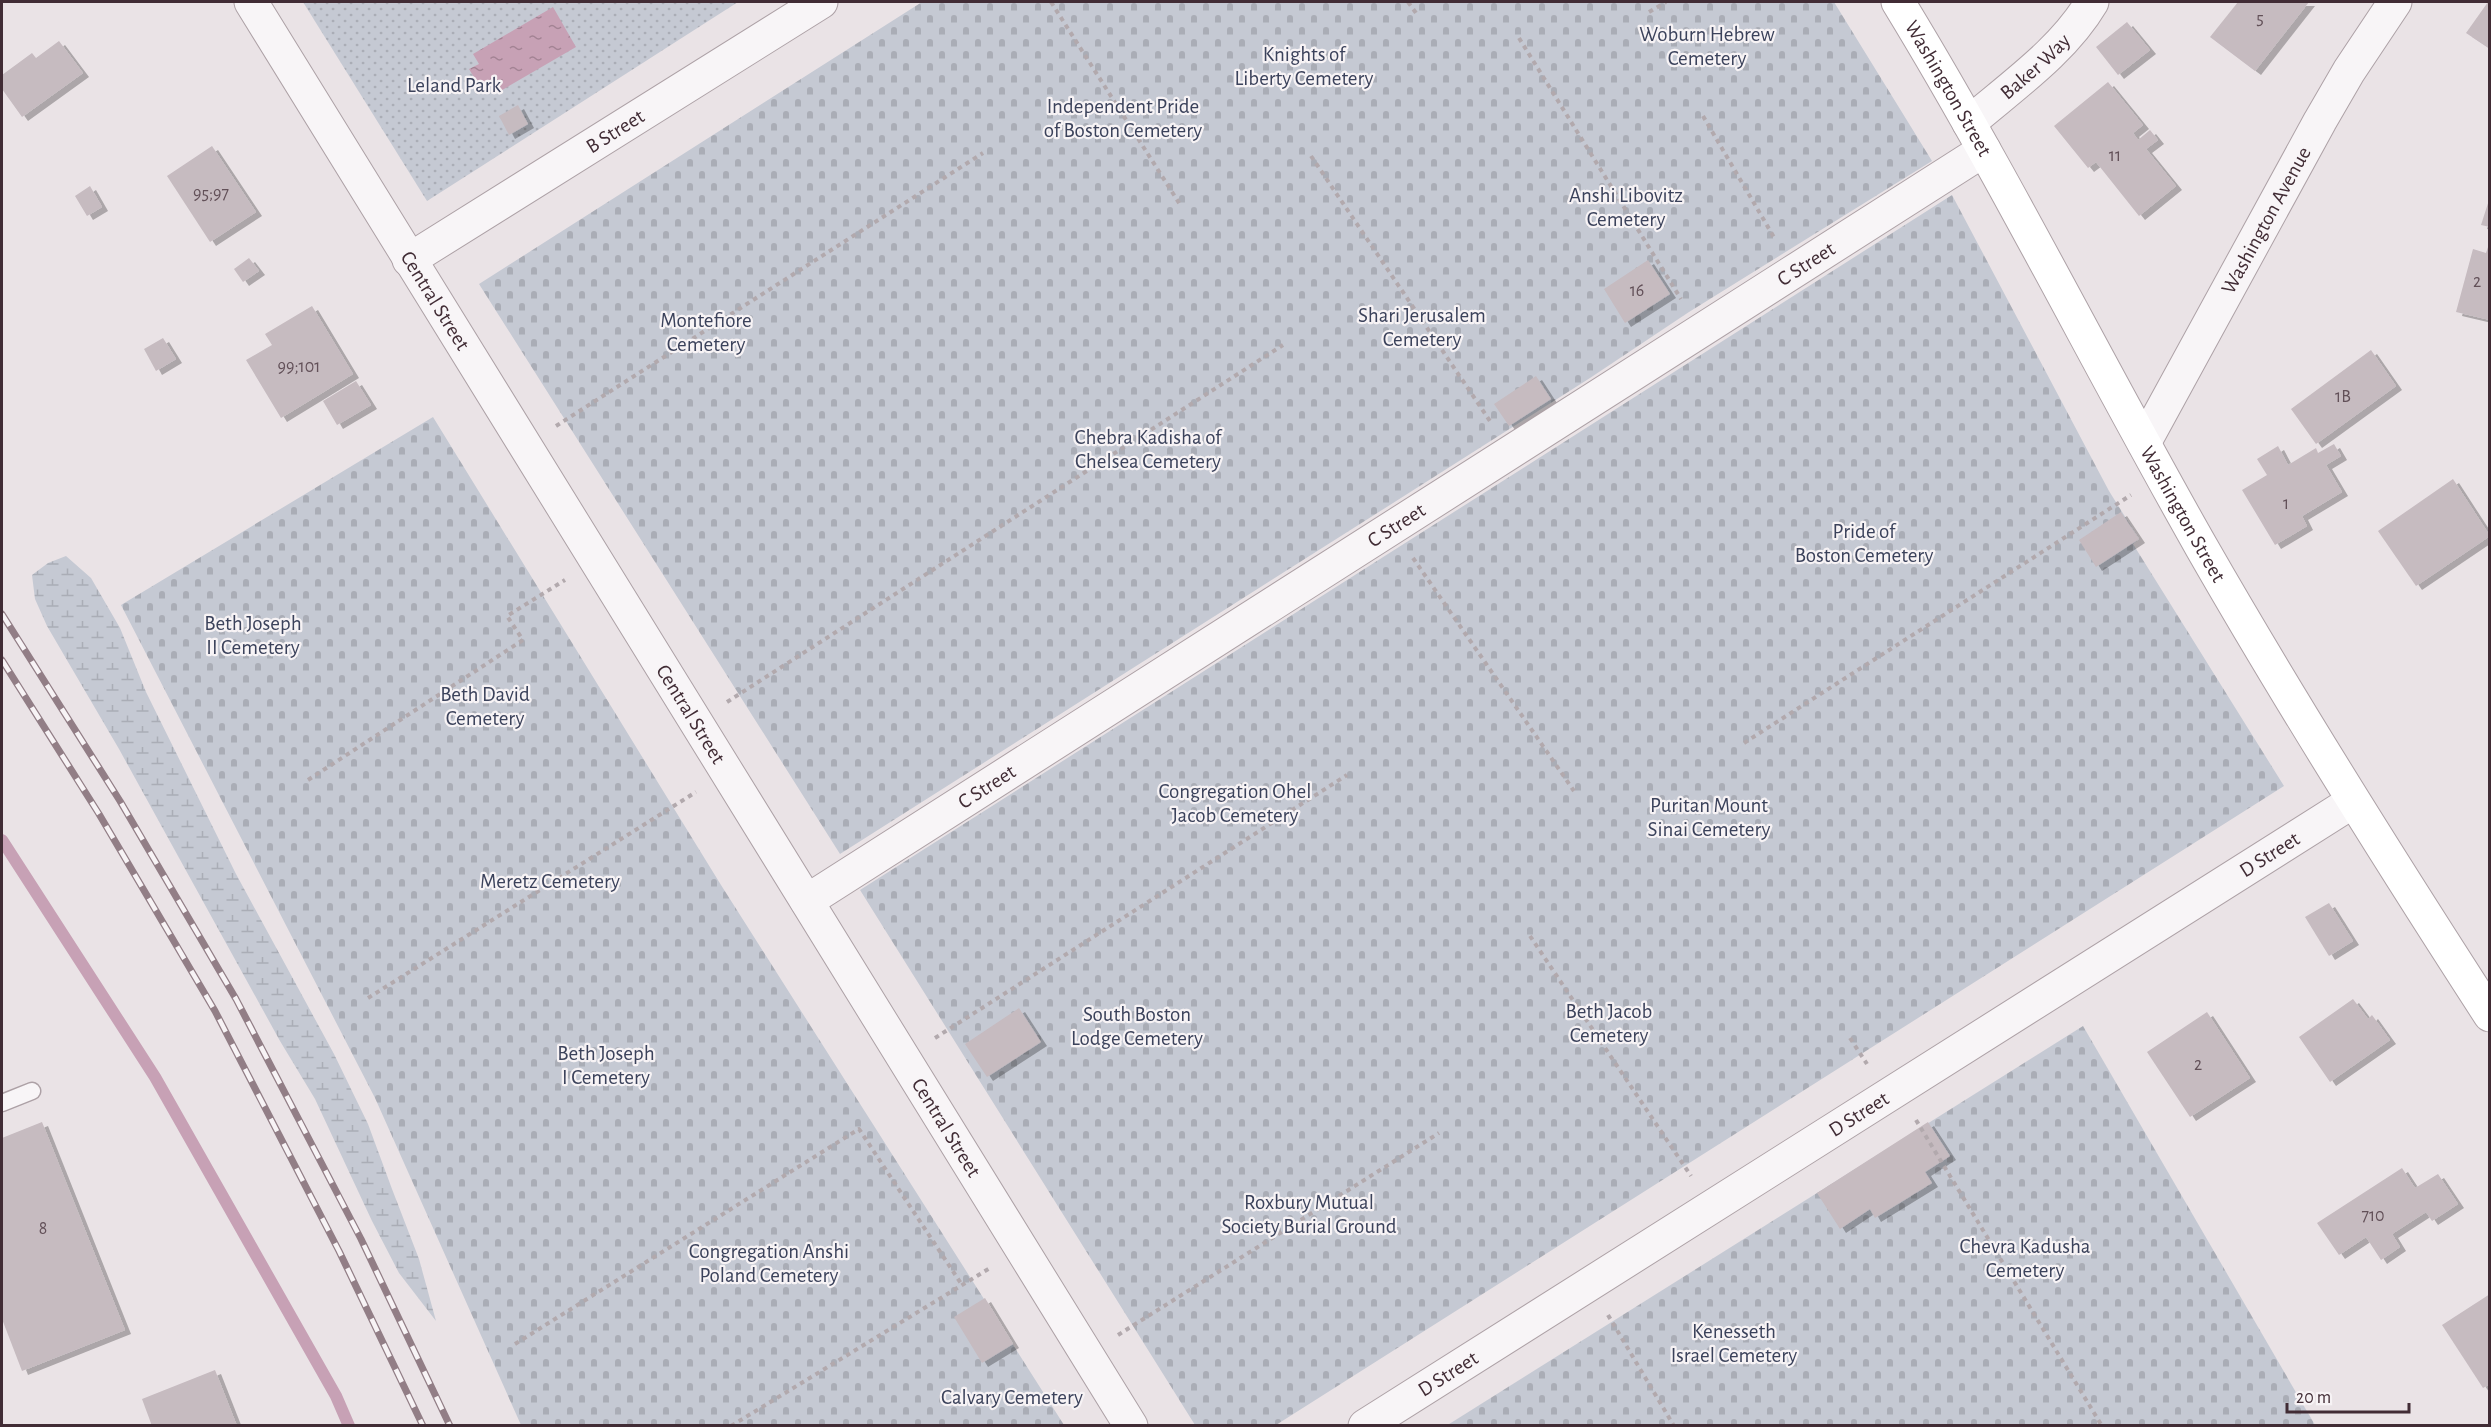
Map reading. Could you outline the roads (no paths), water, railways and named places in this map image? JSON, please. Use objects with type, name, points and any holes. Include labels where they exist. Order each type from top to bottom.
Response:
[{"type":"main road","name":"Washington Street","points":[[1898,2],[1977,136],[2203,549],[2352,802],[2490,1016]]},
{"type":"street","name":"Central Street","points":[[251,2],[1131,1425]]},
{"type":"street","name":"B Street","points":[[409,260],[821,2]]},
{"type":"street","name":"Baker Way","points":[[1977,136],[2083,16],[2091,2]]},
{"type":"street","name":"Washington Avenue","points":[[2144,443],[2320,121],[2395,2]]},
{"type":"street","name":"C Street","points":[[807,901],[1700,330],[1977,136]]},
{"type":"street","name":"D Street","points":[[1365,1425],[2352,802]]},
{"type":"lane","points":[[2,1103],[32,1091]]},
{"type":"water","points":[[553,7],[576,47],[497,93],[491,83],[481,89],[469,69],[479,64],[473,54]]},
{"type":"waterway","points":[[2,840],[155,1077],[336,1396],[349,1426]]},
{"type":"railway","points":[[2,614],[120,801],[236,999],[361,1239],[450,1426]]},
{"type":"railway","points":[[2,660],[99,814],[215,1011],[339,1251],[423,1426]]},
{"type":"park label","name":"Woburn Hebrew Cemetery","points":[[1707,46]]},
{"type":"park label","name":"Knights of Liberty Cemetery","points":[[1304,66]]},
{"type":"park label","name":"Leland Park","points":[[454,85]]},
{"type":"park label","name":"Independent Pride of Boston Cemetery","points":[[1123,118]]},
{"type":"park label","name":"Anshi Libovitz Cemetery","points":[[1626,207]]},
{"type":"park label","name":"Shari Jerusalem Cemetery","points":[[1422,327]]},
{"type":"park label","name":"Montefiore Cemetery","points":[[706,332]]},
{"type":"park label","name":"Chebra Kadisha of Chelsea Cemetery","points":[[1148,449]]},
{"type":"park label","name":"Pride of Boston Cemetery","points":[[1864,543]]},
{"type":"park label","name":"Beth Joseph II Cemetery","points":[[253,635]]},
{"type":"park label","name":"Beth David Cemetery","points":[[485,706]]},
{"type":"park label","name":"Congregation Ohel Jacob Cemetery","points":[[1235,803]]},
{"type":"park label","name":"Puritan Mount Sinai Cemetery","points":[[1709,817]]},
{"type":"park label","name":"Meretz Cemetery","points":[[550,881]]},
{"type":"park label","name":"Beth Jacob Cemetery","points":[[1609,1023]]},
{"type":"park label","name":"South Boston Lodge Cemetery","points":[[1137,1026]]},
{"type":"park label","name":"Beth Joseph I Cemetery","points":[[606,1065]]},
{"type":"park label","name":"Roxbury Mutual Society Burial Ground","points":[[1309,1214]]},
{"type":"park label","name":"Chevra Kadusha Cemetery","points":[[2025,1258]]},
{"type":"park label","name":"Congregation Anshi Poland Cemetery","points":[[769,1263]]},
{"type":"park label","name":"Kenesseth Israel Cemetery","points":[[1734,1343]]},
{"type":"park label","name":"Calvary Cemetery","points":[[1012,1397]]}]
